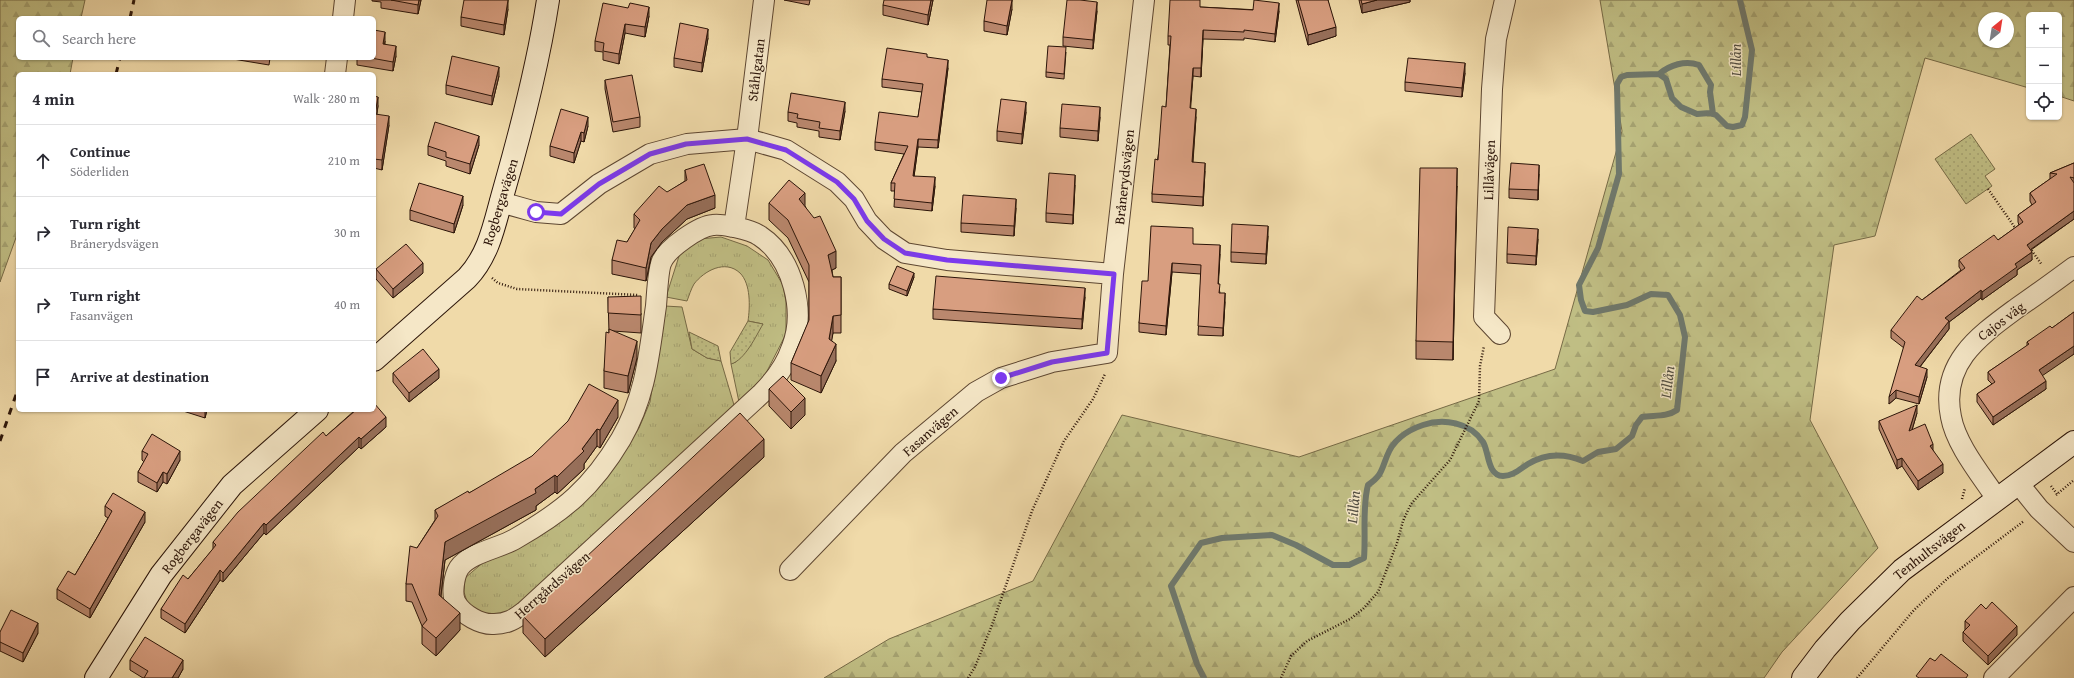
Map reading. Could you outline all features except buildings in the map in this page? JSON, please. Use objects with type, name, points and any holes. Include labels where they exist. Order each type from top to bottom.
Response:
[{"type":"street","points":[[343,16],[345,0]]},
{"type":"street","name":"Rogbergavägen","points":[[376,358],[478,266],[487,248],[536,72],[548,0]]},
{"type":"street","name":"Ståhlgatan","points":[[747,139],[764,0]]},
{"type":"street","name":"Brånerydsvägen","points":[[1107,361],[1114,274],[1144,0]]},
{"type":"street","name":"Lillåvägen","points":[[1500,334],[1484,317],[1492,89],[1496,39],[1505,0]]},
{"type":"street","points":[[335,72],[337,60]]},
{"type":"street","points":[[734,227],[747,139]]},
{"type":"street","points":[[500,202],[536,212],[561,214],[599,184],[650,154],[686,144],[747,139],[786,150],[837,182],[854,199],[867,221],[884,239],[905,253],[947,260],[1114,274]]},
{"type":"street","name":"Herrgårdsvägen","points":[[712,225],[734,227],[759,236],[770,244],[780,254],[792,282],[797,306],[797,326],[793,347],[774,381],[524,612],[509,622],[493,624],[479,621],[466,614],[455,603],[454,584],[459,568],[471,558],[514,540],[568,505],[588,486],[608,460],[630,424],[640,401],[646,375],[662,261],[677,244],[693,233],[712,225]]},
{"type":"street","name":"Cajos väg","points":[[1997,499],[1961,443],[1951,418],[1950,394],[1954,373],[1964,354],[1981,335],[2074,267]]},
{"type":"street","name":"Fasanvägen","points":[[790,570],[903,453],[976,392],[1001,378],[1052,362],[1107,361]]},
{"type":"street","name":"Rogbergavägen","points":[[96,678],[161,575],[232,485],[312,412]]},
{"type":"street","name":"Tenhultsvägen","points":[[1803,678],[1830,643],[1897,574],[2074,442]]},
{"type":"street","points":[[2018,483],[2039,509],[2074,542]]},
{"type":"street","points":[[1994,678],[2074,598]]},
{"type":"path","points":[[1988,189],[2019,232]]},
{"type":"path","points":[[2027,245],[2054,282]]},
{"type":"path","points":[[478,266],[498,284],[517,289],[633,294]]},
{"type":"path","points":[[1281,678],[1291,656],[1307,641],[1350,619],[1363,609],[1378,592],[1397,543],[1402,521],[1411,504],[1450,460],[1458,445],[1478,402],[1480,366],[1484,347],[1500,334]]},
{"type":"path","points":[[968,678],[975,667],[992,626],[1032,510],[1064,441],[1093,399],[1107,361]]},
{"type":"path","points":[[1857,678],[1914,610],[1942,584],[2074,480]]},
{"type":"green space","points":[[0,0],[85,0],[81,16],[16,16],[16,60],[73,60],[70,72],[16,72],[16,238],[0,282]]},
{"type":"green space","points":[[1600,0],[2074,0],[2074,101],[2062,97],[2062,12],[2026,12],[2026,87],[1925,58],[1875,236],[1834,245],[1810,420],[1878,548],[1782,652],[1764,678],[824,678],[889,639],[1033,581],[1122,415],[1299,457],[1555,369],[1622,131]]},
{"type":"green space","points":[[1971,134],[1995,169],[1985,176],[1992,186],[1966,204],[1935,159]]},
{"type":"green space","points":[[721,237],[747,246],[768,260],[783,285],[786,302],[786,334],[765,375],[739,402],[731,364],[736,362],[763,324],[748,321],[749,296],[744,278],[734,269],[728,267],[715,268],[698,279],[691,290],[687,301],[666,297],[680,253],[699,239]]},
{"type":"green space","points":[[665,306],[682,307],[692,349],[707,358],[721,361],[734,405],[508,616],[481,614],[468,605],[464,592],[465,578],[486,560],[609,473],[639,428],[650,402]]},
{"type":"green space","points":[[748,321],[763,324],[741,358],[731,364],[730,352]]},
{"type":"green space","points":[[689,332],[718,346],[721,361],[707,358],[692,349]]},
{"type":"waterway","name":"Lillån","points":[[1204,678],[1197,664],[1171,586],[1201,543],[1222,538],[1272,535],[1296,545],[1333,565],[1349,565],[1364,558],[1365,511],[1368,485],[1380,472],[1393,445],[1402,436],[1412,430],[1423,425],[1439,422],[1456,423],[1464,426],[1478,435],[1483,442],[1491,468],[1494,472],[1498,475],[1507,476],[1513,474],[1535,460],[1548,456],[1555,455],[1576,458],[1583,461],[1598,452],[1616,449],[1632,436],[1636,425],[1642,417],[1665,415],[1677,410],[1685,337],[1680,315],[1668,295],[1651,294],[1627,305],[1593,312],[1585,311],[1581,300],[1579,285],[1598,248],[1619,174],[1617,84],[1621,77],[1627,75],[1659,74],[1666,79],[1672,98],[1681,107],[1697,114],[1710,113],[1716,115],[1727,126],[1733,127],[1742,125],[1745,117],[1752,50],[1740,0]]},
{"type":"waterway","points":[[1659,74],[1678,64],[1688,63],[1699,65],[1711,85],[1710,92],[1713,114]]},
{"type":"railway","points":[[130,16],[134,0]]},
{"type":"railway","points":[[116,72],[120,60]]},
{"type":"railway","points":[[0,441],[16,395]]},
{"type":"route","points":[[536,212],[561,214],[599,184],[623,168],[650,154],[686,144],[747,139],[786,150],[817,168],[837,182],[854,199],[867,221],[884,239],[905,253],[947,260],[1114,274],[1107,353],[1052,362],[1001,378]]}]
